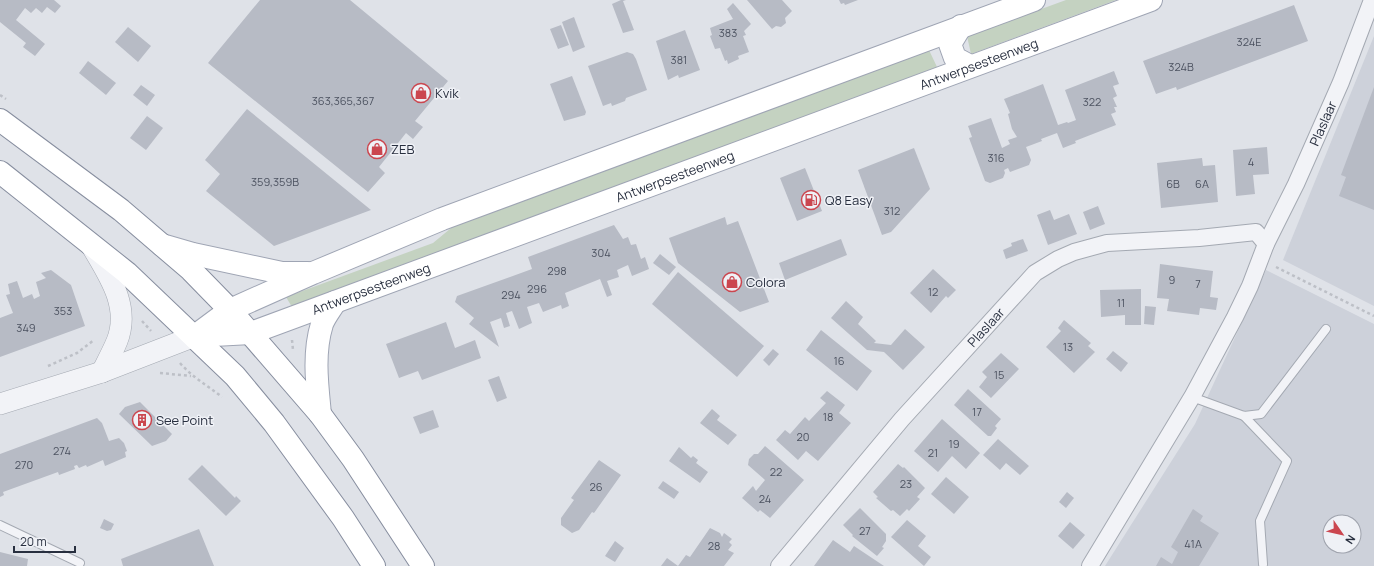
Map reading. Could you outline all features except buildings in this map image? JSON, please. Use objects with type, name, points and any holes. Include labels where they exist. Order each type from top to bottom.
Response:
[{"type":"main road","name":"Antwerpsesteenweg","points":[[195,336],[230,310],[313,272],[442,219],[1034,0]]},
{"type":"main road","name":"Antwerpsesteenweg","points":[[195,336],[251,333],[1151,0]]},
{"type":"main road","points":[[961,26],[950,44],[955,58],[970,66]]},
{"type":"main road","points":[[0,120],[91,186],[191,270],[230,310],[320,414],[353,459],[423,566]]},
{"type":"main road","points":[[0,172],[88,240],[151,294],[235,376],[274,423],[343,518],[374,566]]},
{"type":"main road","points":[[162,245],[193,254],[282,273],[313,272]]},
{"type":"main road","points":[[320,414],[316,372],[318,345],[322,323],[336,302]]},
{"type":"street","name":"Plaslaar","points":[[1090,566],[1192,397],[1235,317],[1261,259],[1266,244],[1296,184],[1341,82],[1372,0]]},
{"type":"street","name":"Plaslaar","points":[[779,566],[902,419],[1035,274],[1058,259],[1074,252],[1108,243],[1199,238],[1256,232],[1266,244]]},
{"type":"street","points":[[88,240],[115,286],[120,310],[118,340],[102,372]]},
{"type":"street","name":"Antwerpsesteenweg","points":[[0,404],[102,372],[195,336]]},
{"type":"lane","points":[[1244,416],[1261,414],[1326,329]]},
{"type":"lane","points":[[1192,397],[1244,416],[1288,461],[1260,522],[1263,564]]},
{"type":"lane","points":[[0,525],[80,563]]},
{"type":"path","points":[[1261,259],[1374,316]]},
{"type":"path","points":[[42,368],[77,353],[94,340],[98,334]]},
{"type":"shaded area","points":[[1374,36],[1374,306],[1283,260]]},
{"type":"shaded area","points":[[1266,270],[1374,324],[1374,566],[1105,566],[1195,424]]},
{"type":"green space","points":[[1066,0],[1116,0],[971,54],[967,36]]},
{"type":"green space","points":[[929,50],[937,67],[292,307],[286,297],[433,243],[456,224]]},
{"type":"place","name":"Kvik","points":[[421,93]]},
{"type":"place","name":"ZEB","points":[[377,149]]},
{"type":"place","name":"Q8 Easy","points":[[811,200]]},
{"type":"place","name":"Colora","points":[[732,282]]},
{"type":"place","name":"See Point","points":[[142,420]]}]
